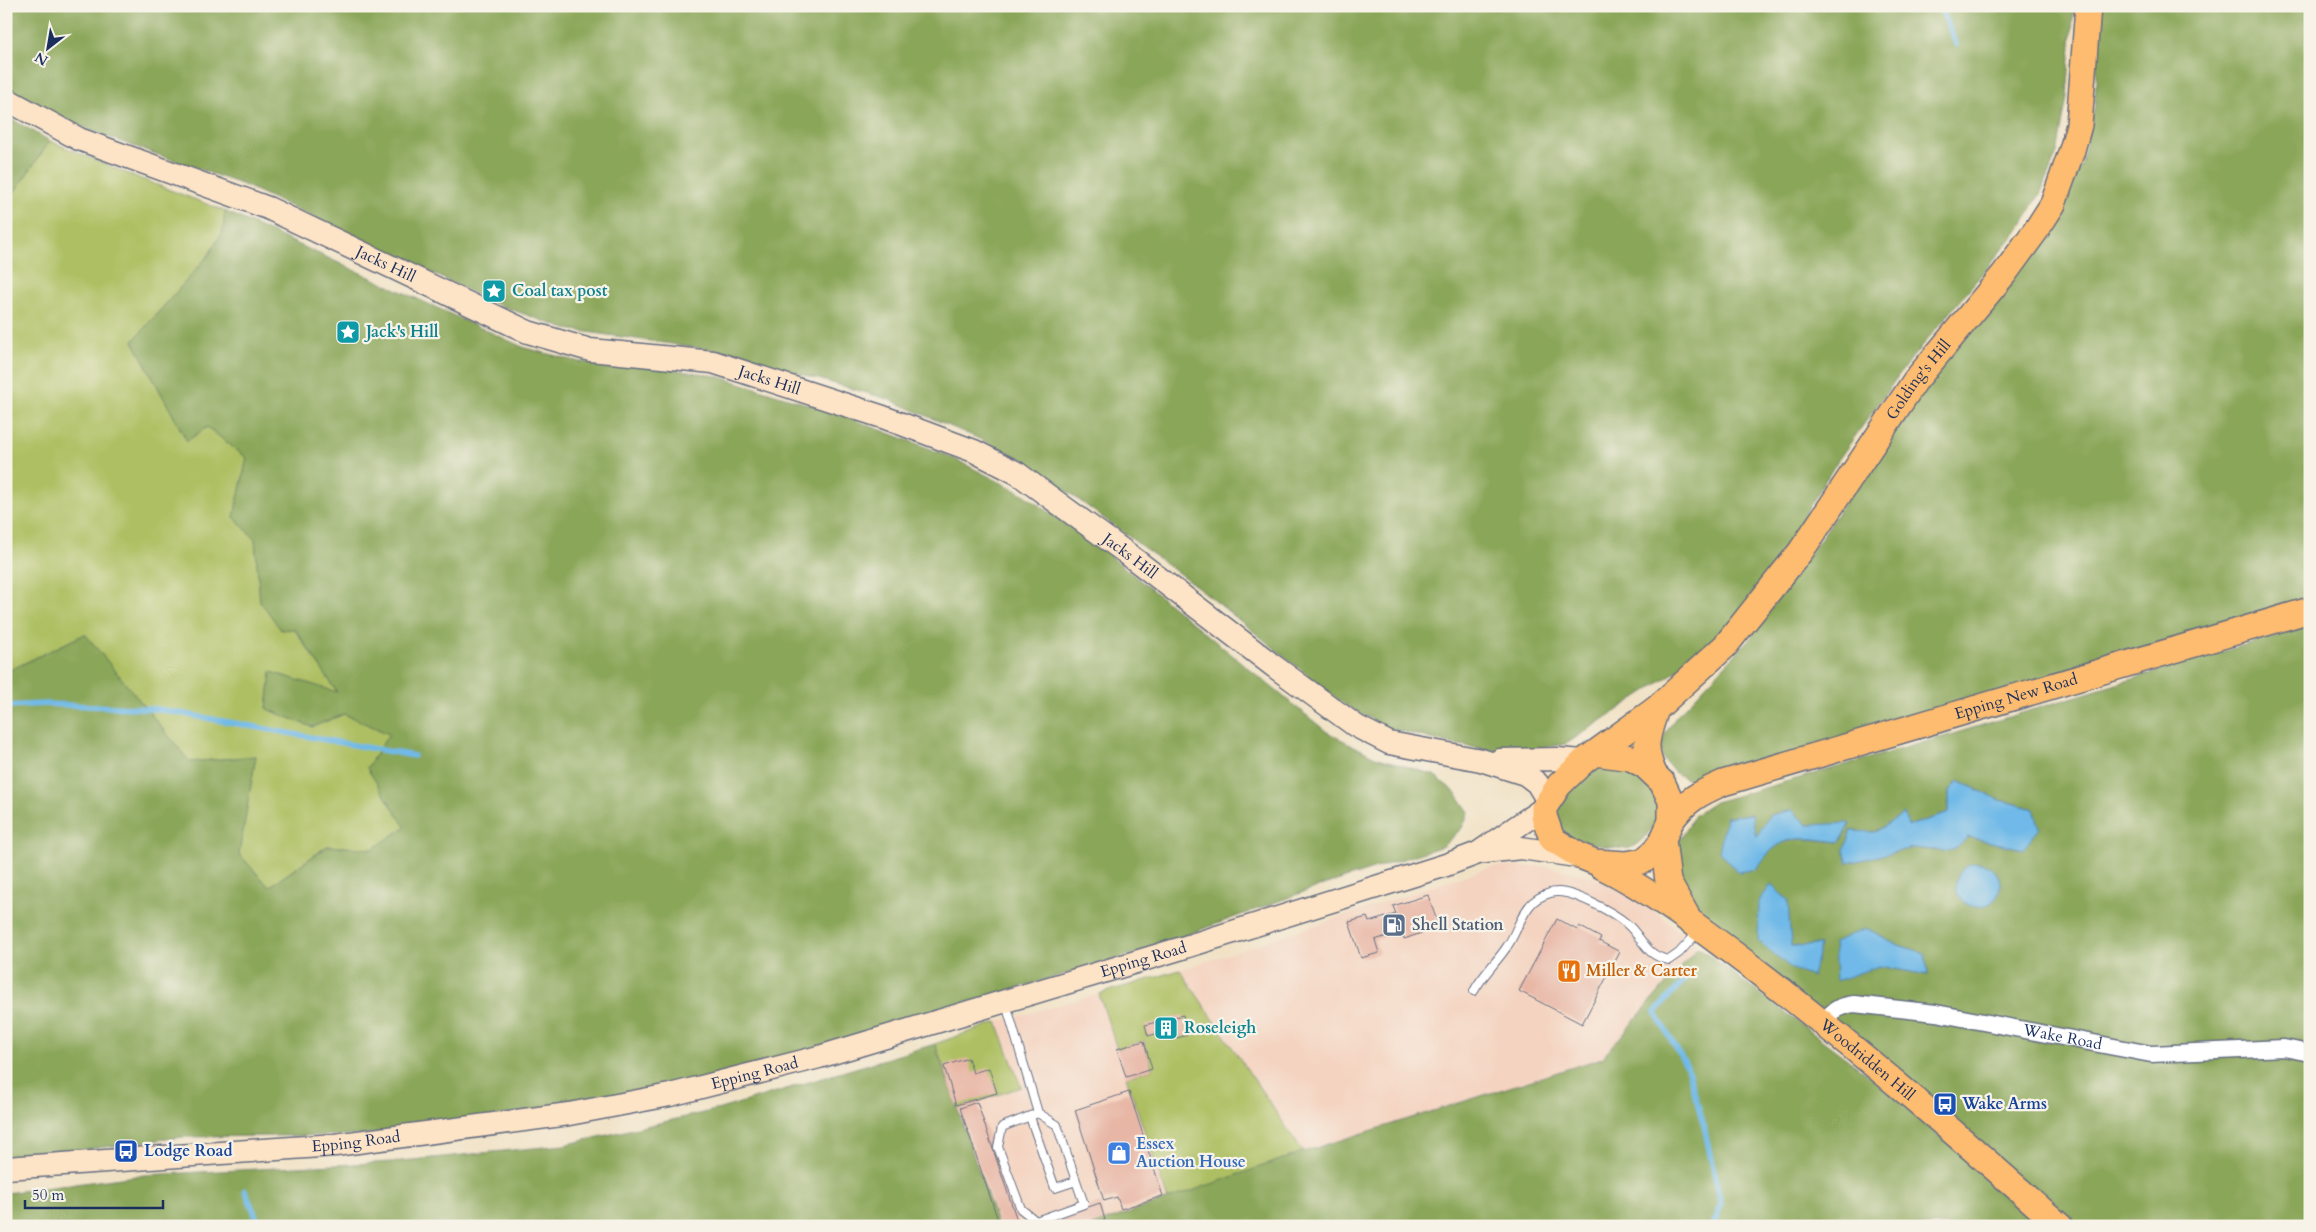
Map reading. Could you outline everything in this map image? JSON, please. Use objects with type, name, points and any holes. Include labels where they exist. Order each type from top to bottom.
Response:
[{"type":"main road","name":"Golding's Hill","points":[[1589,757],[1656,709],[1725,646],[1801,551],[1916,381],[2004,274],[2053,204],[2079,125],[2088,6]]},
{"type":"main road","name":"Jacks Hill","points":[[6,99],[79,139],[268,208],[528,332],[590,350],[713,362],[882,417],[974,451],[1024,479],[1356,726],[1388,743],[1482,760]]},
{"type":"main road","name":"Epping New Road","points":[[1667,830],[1682,805],[1701,792],[1723,784],[2310,610]]},
{"type":"main road","points":[[1589,757],[1559,785],[1546,804],[1544,816],[1552,839],[1587,859],[1626,864],[1643,861],[1654,852],[1667,830],[1671,801],[1646,754],[1647,741],[1656,709]]},
{"type":"main road","points":[[1482,760],[1589,757],[1631,758],[1658,777]]},
{"type":"main road","points":[[1482,760],[1525,774],[1537,783],[1546,804]]},
{"type":"main road","name":"Epping New Road","points":[[1658,777],[1680,788],[1697,788],[1723,784]]},
{"type":"main road","name":"Epping Road","points":[[1478,853],[1546,804]]},
{"type":"main road","name":"Woodridden Hill","points":[[1667,830],[1668,882],[1696,925]]},
{"type":"main road","name":"Epping Road","points":[[6,1168],[335,1145],[569,1114],[670,1096],[819,1057],[1372,889],[1478,853],[1521,848],[1587,859]]},
{"type":"main road","name":"Woodridden Hill","points":[[1587,859],[1626,878],[1696,925],[1823,1023],[1947,1126],[2060,1226]]},
{"type":"street","name":"Wake Road","points":[[1823,1023],[1840,1006],[1854,1004],[1936,1013],[2151,1054],[2284,1048],[2310,1052]]},
{"type":"lane","points":[[1474,991],[1479,980],[1511,942],[1525,912],[1533,902],[1544,895],[1557,892],[1571,894],[1622,920],[1656,957],[1668,960],[1679,953],[1696,925]]},
{"type":"lane","points":[[1004,1000],[1038,1113],[1056,1125],[1084,1204],[1036,1221],[1021,1209],[998,1147],[1002,1127],[1038,1113]]},
{"type":"lane","points":[[1030,1117],[1055,1188],[1076,1181]]},
{"type":"shaded area","points":[[1542,866],[1593,877],[1649,906],[1698,947],[1602,1058],[1303,1152],[1180,970],[1491,867]]},
{"type":"shaded area","points":[[1099,994],[1168,1200],[1091,1226],[998,1226],[958,1108],[1021,1087],[997,1022]]},
{"type":"green space","points":[[6,6],[2074,6],[2067,97],[2057,153],[2041,192],[2020,228],[1906,365],[1836,463],[1777,560],[1736,620],[1713,647],[1566,744],[1511,753],[1447,743],[1386,727],[1345,705],[1203,591],[1023,459],[975,437],[888,399],[721,351],[566,329],[496,304],[244,185],[91,131],[32,103],[6,88]]},
{"type":"green space","points":[[2099,6],[2310,6],[2310,600],[1705,778],[1687,779],[1674,772],[1663,759],[1660,747],[1665,734],[1676,717],[1749,640],[1810,554],[1921,389],[2056,214],[2081,166],[2095,105]]},
{"type":"green space","points":[[6,116],[50,141],[6,204]]},
{"type":"green space","points":[[50,141],[225,211],[223,231],[208,256],[133,341],[187,441],[207,427],[247,458],[234,517],[255,539],[260,601],[294,629],[338,693],[271,672],[267,709],[312,727],[344,714],[389,734],[367,768],[406,827],[373,849],[327,846],[269,887],[239,854],[256,756],[190,762],[85,634],[6,672],[6,204]]},
{"type":"green space","points":[[225,211],[525,348],[580,362],[649,366],[717,376],[836,413],[949,456],[1025,495],[1104,551],[1327,732],[1375,757],[1434,775],[1456,793],[1469,812],[1462,828],[1443,846],[1309,890],[1140,952],[707,1079],[542,1109],[363,1135],[181,1137],[6,1160],[6,672],[85,634],[190,762],[256,756],[239,854],[269,887],[328,846],[373,849],[405,827],[367,768],[389,734],[344,714],[312,727],[267,709],[271,672],[337,692],[295,629],[281,630],[260,601],[255,539],[234,517],[247,458],[207,427],[187,441],[133,341],[208,256],[223,231]]},
{"type":"green space","points":[[2310,625],[2310,1226],[2067,1226],[1689,908],[1670,855],[1695,815],[1715,802],[1943,737]],"holes":[[[1958,781],[2000,800],[2034,809],[2023,849],[1968,837],[1943,851],[1913,848],[1848,862],[1851,831],[1874,832],[1904,815],[1908,826],[1949,813],[1949,792]],[[1751,814],[1756,838],[1807,825],[1850,824],[1840,842],[1799,838],[1776,845],[1762,860],[1726,817]],[[1866,928],[1898,945],[1924,953],[1928,975],[1879,966]],[[1819,945],[1820,945],[1792,969],[1791,946]]]},
{"type":"green space","points":[[1588,765],[1635,767],[1665,808],[1650,831],[1636,845],[1625,849],[1589,843],[1567,835],[1559,826],[1555,816],[1555,808],[1569,786]]},
{"type":"green space","points":[[1698,947],[1867,1074],[1929,1126],[2039,1226],[1091,1226],[1303,1152],[1602,1058]]},
{"type":"green space","points":[[1180,970],[1303,1152],[1168,1200],[1126,1077],[1152,1069],[1144,1041],[1117,1049],[1099,994]]},
{"type":"green space","points":[[997,1022],[1021,1087],[958,1108],[935,1044]]},
{"type":"green space","points":[[935,1044],[998,1226],[6,1226],[6,1193],[144,1175],[392,1162],[564,1145],[720,1109]]},
{"type":"water","points":[[1958,781],[2000,800],[2034,809],[2040,828],[2023,849],[1968,837],[1957,848],[1943,851],[1913,848],[1848,863],[1844,850],[1851,831],[1875,832],[1904,814],[1908,826],[1949,813],[1949,792]]},
{"type":"water","points":[[1792,810],[1807,825],[1850,823],[1840,842],[1803,839],[1783,843],[1774,848],[1757,869],[1738,872],[1719,852],[1726,817],[1752,814],[1756,837],[1770,815]]},
{"type":"water","points":[[1982,863],[1994,869],[1999,876],[1999,894],[1994,901],[1987,906],[1974,907],[1966,904],[1959,897],[1956,881],[1959,873],[1966,866]]},
{"type":"water","points":[[1771,885],[1788,900],[1791,946],[1820,945],[1813,976],[1792,969],[1758,941],[1759,901]]},
{"type":"water","points":[[1866,928],[1898,945],[1925,953],[1928,975],[1879,966],[1836,981],[1834,942]]},
{"type":"building","name":"Shell Station","points":[[1428,895],[1439,927],[1404,939],[1402,931],[1375,940],[1379,953],[1361,958],[1349,922],[1367,917],[1369,922],[1396,914],[1393,906]]},
{"type":"building","name":"Miller & Carter","points":[[1557,919],[1577,930],[1579,926],[1601,938],[1599,941],[1620,952],[1582,1024],[1519,991]]},
{"type":"building","name":"Roseleigh","points":[[1183,1015],[1188,1035],[1166,1041],[1163,1032],[1148,1036],[1145,1025]]},
{"type":"building","points":[[1144,1041],[1152,1069],[1126,1077],[1117,1049]]},
{"type":"building","points":[[968,1058],[973,1073],[989,1068],[997,1093],[956,1105],[944,1066]]},
{"type":"building","name":"Essex Auction House","points":[[1129,1092],[1163,1196],[1121,1209],[1117,1197],[1104,1201],[1075,1110]]},
{"type":"building","points":[[977,1102],[1019,1226],[1000,1226],[960,1108]]},
{"type":"building","points":[[1100,1203],[1105,1220],[1087,1226],[1033,1226]]},
{"type":"waterway","points":[[1940,6],[1956,44]]},
{"type":"waterway","points":[[6,706],[47,704],[157,709],[414,756]]},
{"type":"waterway","points":[[1690,974],[1655,1012],[1687,1067],[1704,1126],[1721,1205],[1713,1226]]},
{"type":"waterway","points":[[245,1190],[260,1226]]},
{"type":"place","name":"Coal tax post","points":[[494,291]]},
{"type":"place","name":"Jack's Hill","points":[[348,332]]},
{"type":"place","name":"Shell Station","points":[[1394,925]]},
{"type":"place","name":"Miller & Carter","points":[[1569,971]]},
{"type":"place","name":"Roseleigh","points":[[1166,1028]]},
{"type":"place","name":"Wake Arms","points":[[1945,1104]]},
{"type":"place","name":"Lodge Road","points":[[126,1151]]},
{"type":"place","name":"Essex Auction House","points":[[1119,1153]]}]
